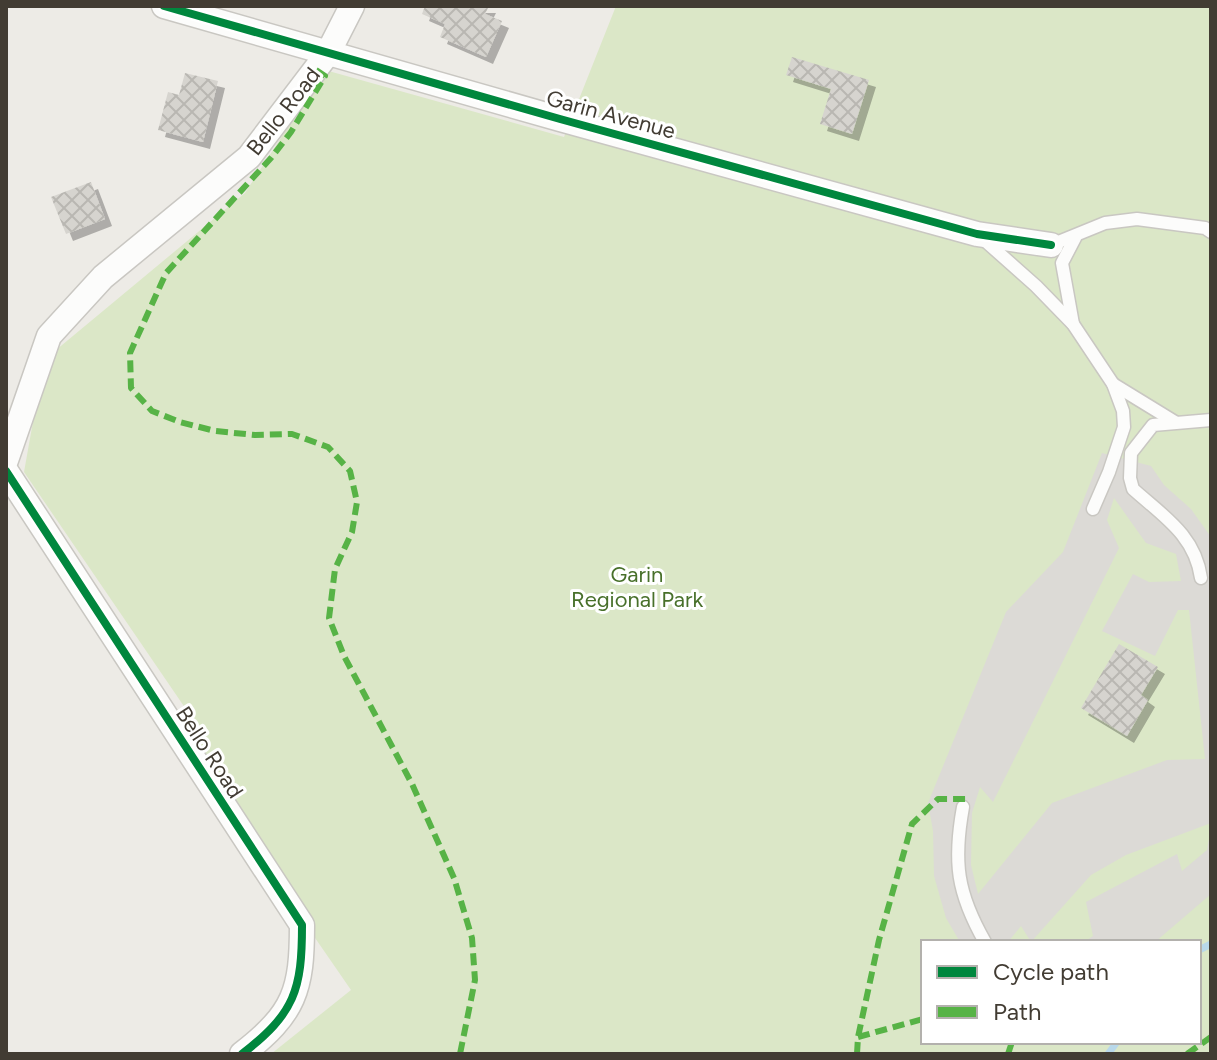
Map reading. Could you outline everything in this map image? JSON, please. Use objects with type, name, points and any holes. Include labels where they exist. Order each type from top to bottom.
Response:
[{"type":"street","name":"Garin Avenue","points":[[164,6],[977,234],[1051,245]]},
{"type":"street","name":"Bello Road","points":[[6,460],[49,336],[103,277],[249,157],[328,53],[352,6]]},
{"type":"street","name":"Bello Road","points":[[6,471],[302,925],[302,965],[298,989],[272,1031],[242,1054]]},
{"type":"lane","points":[[1051,245],[1075,238],[1105,223],[1137,219],[1205,228],[1211,232]]},
{"type":"lane","points":[[977,234],[1036,286],[1073,324],[1113,384],[1123,411],[1124,427],[1093,509]]},
{"type":"lane","points":[[1073,324],[1062,263],[1075,238]]},
{"type":"lane","points":[[1113,384],[1176,422]]},
{"type":"lane","points":[[1201,578],[1199,560],[1193,546],[1133,489],[1131,453],[1153,425],[1211,420]]},
{"type":"lane","points":[[963,807],[957,848],[960,887],[984,940]]},
{"type":"green space","name":"Garin Regional Park","points":[[616,6],[1211,6],[1211,1054],[271,1054],[351,990],[188,754],[207,740],[24,472],[44,360],[245,193],[325,70],[564,137]]},
{"type":"shaded area","points":[[1102,453],[1151,466],[1164,485],[1191,509],[1211,537],[1211,823],[1126,855],[1091,875],[1033,940],[1021,926],[1010,940],[959,940],[946,918],[934,876],[933,831],[928,803],[1006,612],[1063,552]],"holes":[[[1114,498],[1146,543],[1176,554],[1181,581],[1149,582],[1133,574],[1102,631],[1155,656],[1178,610],[1189,610],[1205,759],[1167,760],[1052,803],[978,894],[971,865],[972,813],[980,787],[993,802],[1119,548],[1107,520]]]},
{"type":"shaded area","points":[[1211,828],[1211,894],[1157,940],[1087,940],[1093,936],[1086,902],[1177,854],[1182,871],[1207,850]]},
{"type":"building","points":[[425,6],[489,6],[485,14],[502,21],[486,57],[440,37],[445,24],[422,14]]},
{"type":"building","points":[[792,57],[869,80],[852,134],[820,124],[831,89],[786,75]]},
{"type":"building","points":[[185,73],[218,81],[203,142],[158,130],[168,92],[179,95]]},
{"type":"building","points":[[91,182],[105,219],[66,234],[51,197]]},
{"type":"building","points":[[1119,644],[1158,667],[1141,695],[1148,700],[1127,736],[1081,708]]},
{"type":"waterway","points":[[1201,949],[1211,944]]},
{"type":"waterway","points":[[1108,1054],[1116,1044]]},
{"type":"marked path","points":[[316,70],[325,76],[291,132],[166,273],[130,353],[131,388],[152,411],[180,422],[215,431],[255,435],[292,434],[328,447],[350,471],[357,502],[352,532],[335,569],[329,618],[344,656],[412,784],[454,878],[472,938],[475,980],[460,1054]]},
{"type":"marked path","points":[[857,1054],[879,940],[912,824],[938,799],[966,799]]},
{"type":"marked path","points":[[858,1037],[921,1020]]},
{"type":"marked path","points":[[1187,1054],[1211,1037]]},
{"type":"marked path","points":[[1008,1054],[1011,1044]]},
{"type":"cycle path","points":[[164,6],[977,234],[1051,245]]},
{"type":"cycle path","points":[[6,471],[302,925],[300,967],[292,998],[274,1026],[242,1054]]}]
